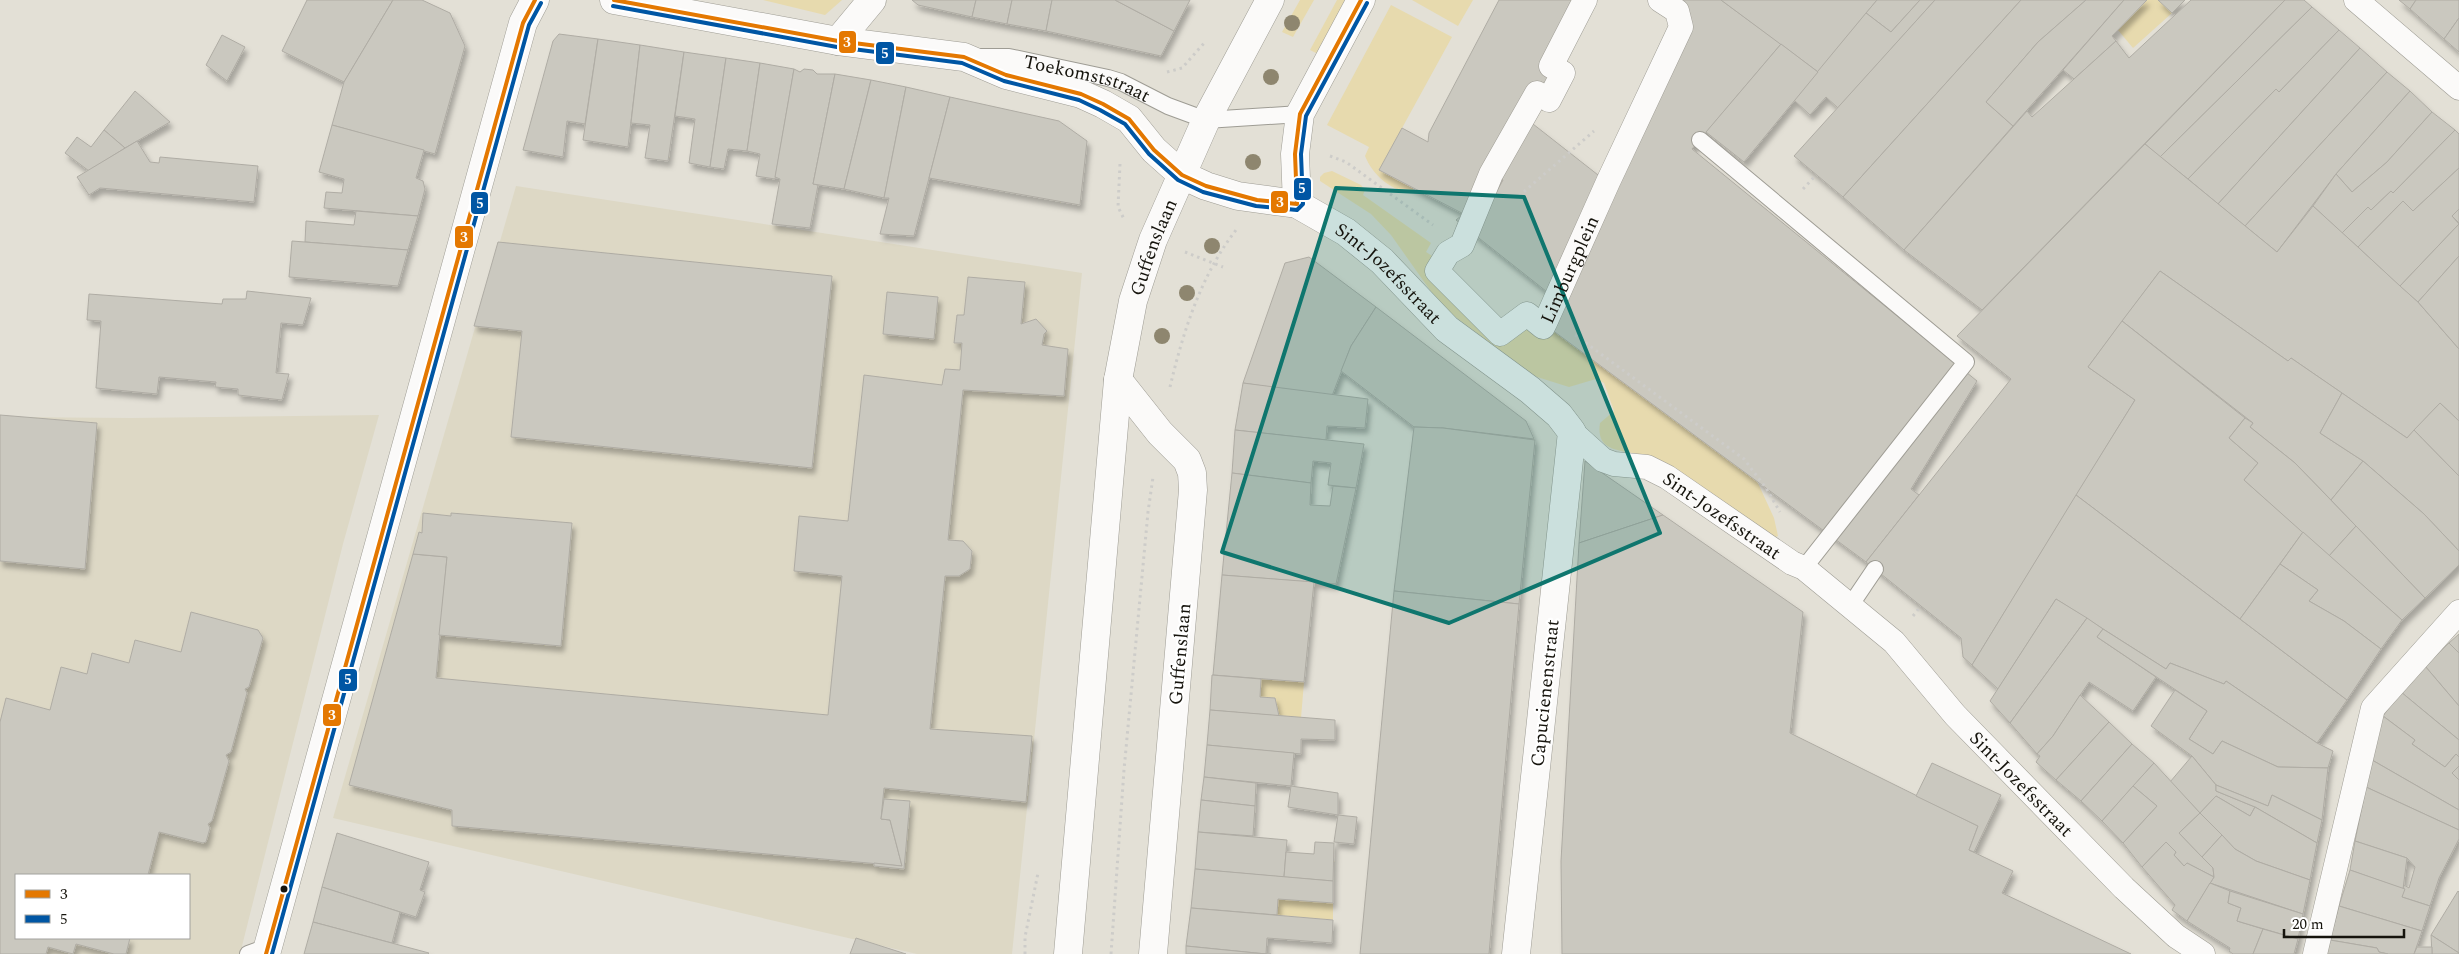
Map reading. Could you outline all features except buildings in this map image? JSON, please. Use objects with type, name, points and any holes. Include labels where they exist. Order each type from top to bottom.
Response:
[{"type":"street","points":[[260,952],[521,33],[535,0]]},
{"type":"street","name":"Toekomststraat","points":[[614,0],[838,41],[964,57],[1006,75],[1081,94],[1103,104],[1129,119],[1154,150],[1182,175]]},
{"type":"street","points":[[838,41],[872,0]]},
{"type":"street","name":"Guffenslaan","points":[[1068,954],[1118,380],[1133,301],[1154,240],[1206,120],[1270,0]]},
{"type":"street","points":[[1297,204],[1295,154],[1300,114],[1361,0]]},
{"type":"street","name":"Limburgplein","points":[[1585,0],[1551,66],[1564,73],[1549,100],[1537,93],[1491,174],[1462,245],[1448,253],[1438,271],[1500,334],[1527,314],[1543,327],[1644,94],[1681,27],[1677,10],[1660,0]]},
{"type":"street","points":[[2356,0],[2459,88]]},
{"type":"street","name":"Sint-Jozefsstraat","points":[[1182,175],[1206,186],[1258,200],[1297,204],[1346,232],[1375,256],[1447,329],[1530,390],[1559,415],[1572,432],[1603,460],[1614,464],[1647,467],[1667,477],[1792,563],[1804,568],[1894,642],[1955,715],[2124,888],[2176,936],[2203,954]]},
{"type":"street","name":"Guffenslaan","points":[[1118,380],[1160,433],[1187,460],[1192,473],[1193,490],[1153,954]]},
{"type":"street","name":"Capucienenstraat","points":[[1516,954],[1572,432]]},
{"type":"street","points":[[2315,954],[2373,708],[2459,612]]},
{"type":"lane","name":"Toekomststraat","points":[[964,57],[1009,57],[1108,78],[1168,106],[1206,120]]},
{"type":"lane","points":[[1206,120],[1300,114]]},
{"type":"lane","points":[[1700,140],[1966,362],[1804,568]]},
{"type":"lane","points":[[1850,606],[1875,568]]},
{"type":"path","points":[[1111,954],[1124,770],[1148,512],[1160,433],[1178,350],[1194,307],[1214,264],[1258,200]]},
{"type":"path","points":[[1214,264],[1223,267]]},
{"type":"path","points":[[1548,315],[1744,459],[1773,500]]},
{"type":"highlighted area","points":[[1336,188],[1524,197],[1660,533],[1449,623],[1222,552]]},
{"type":"shaded area","points":[[763,0],[842,0],[825,15]]},
{"type":"shaded area","points":[[1300,0],[1314,0],[1293,37],[1282,32]]},
{"type":"shaded area","points":[[1337,0],[1348,0],[1318,54],[1310,50]]},
{"type":"shaded area","points":[[1412,0],[1473,0],[1458,26]]},
{"type":"shaded area","points":[[2147,0],[2158,0],[2172,13],[2133,48],[2118,30]]},
{"type":"shaded area","points":[[1391,5],[1452,37],[1379,170],[1414,189],[1410,193],[1389,185],[1377,175],[1365,156],[1369,147],[1327,125]]},
{"type":"shaded area","points":[[1332,171],[1361,185],[1365,190],[1363,195],[1431,243],[1426,252],[1443,263],[1500,334],[1545,323],[1757,481],[1774,518],[1778,536],[1773,538],[1657,459],[1619,451],[1604,443],[1599,431],[1600,423],[1614,411],[1604,383],[1596,379],[1569,387],[1534,376],[1442,307],[1391,235],[1371,214],[1320,181],[1320,177],[1324,173]]},
{"type":"shaded area","points":[[516,186],[1082,273],[1012,954],[917,954],[333,818]]},
{"type":"shaded area","points":[[379,415],[343,544],[240,954],[0,954],[0,417],[132,418]]},
{"type":"shaded area","points":[[1261,679],[1304,682],[1301,718],[1279,716],[1275,698],[1260,697]]},
{"type":"shaded area","points":[[1278,899],[1333,903],[1333,920],[1277,915]]},
{"type":"transit line","name":"3","points":[[266,954],[523,23],[535,0]]},
{"type":"transit line","name":"3","points":[[614,0],[838,41],[964,57],[1006,75],[1081,94],[1103,104],[1129,119],[1154,150],[1182,175],[1206,186],[1257,200],[1297,204],[1295,154],[1300,114],[1361,0]]},
{"type":"transit line","name":"5","points":[[272,954],[529,25],[541,3]]},
{"type":"transit line","name":"5","points":[[613,6],[837,47],[962,63],[1004,81],[1079,100],[1100,110],[1125,124],[1149,154],[1178,180],[1203,192],[1256,206],[1297,210],[1303,204],[1301,154],[1306,116],[1367,3]]}]
